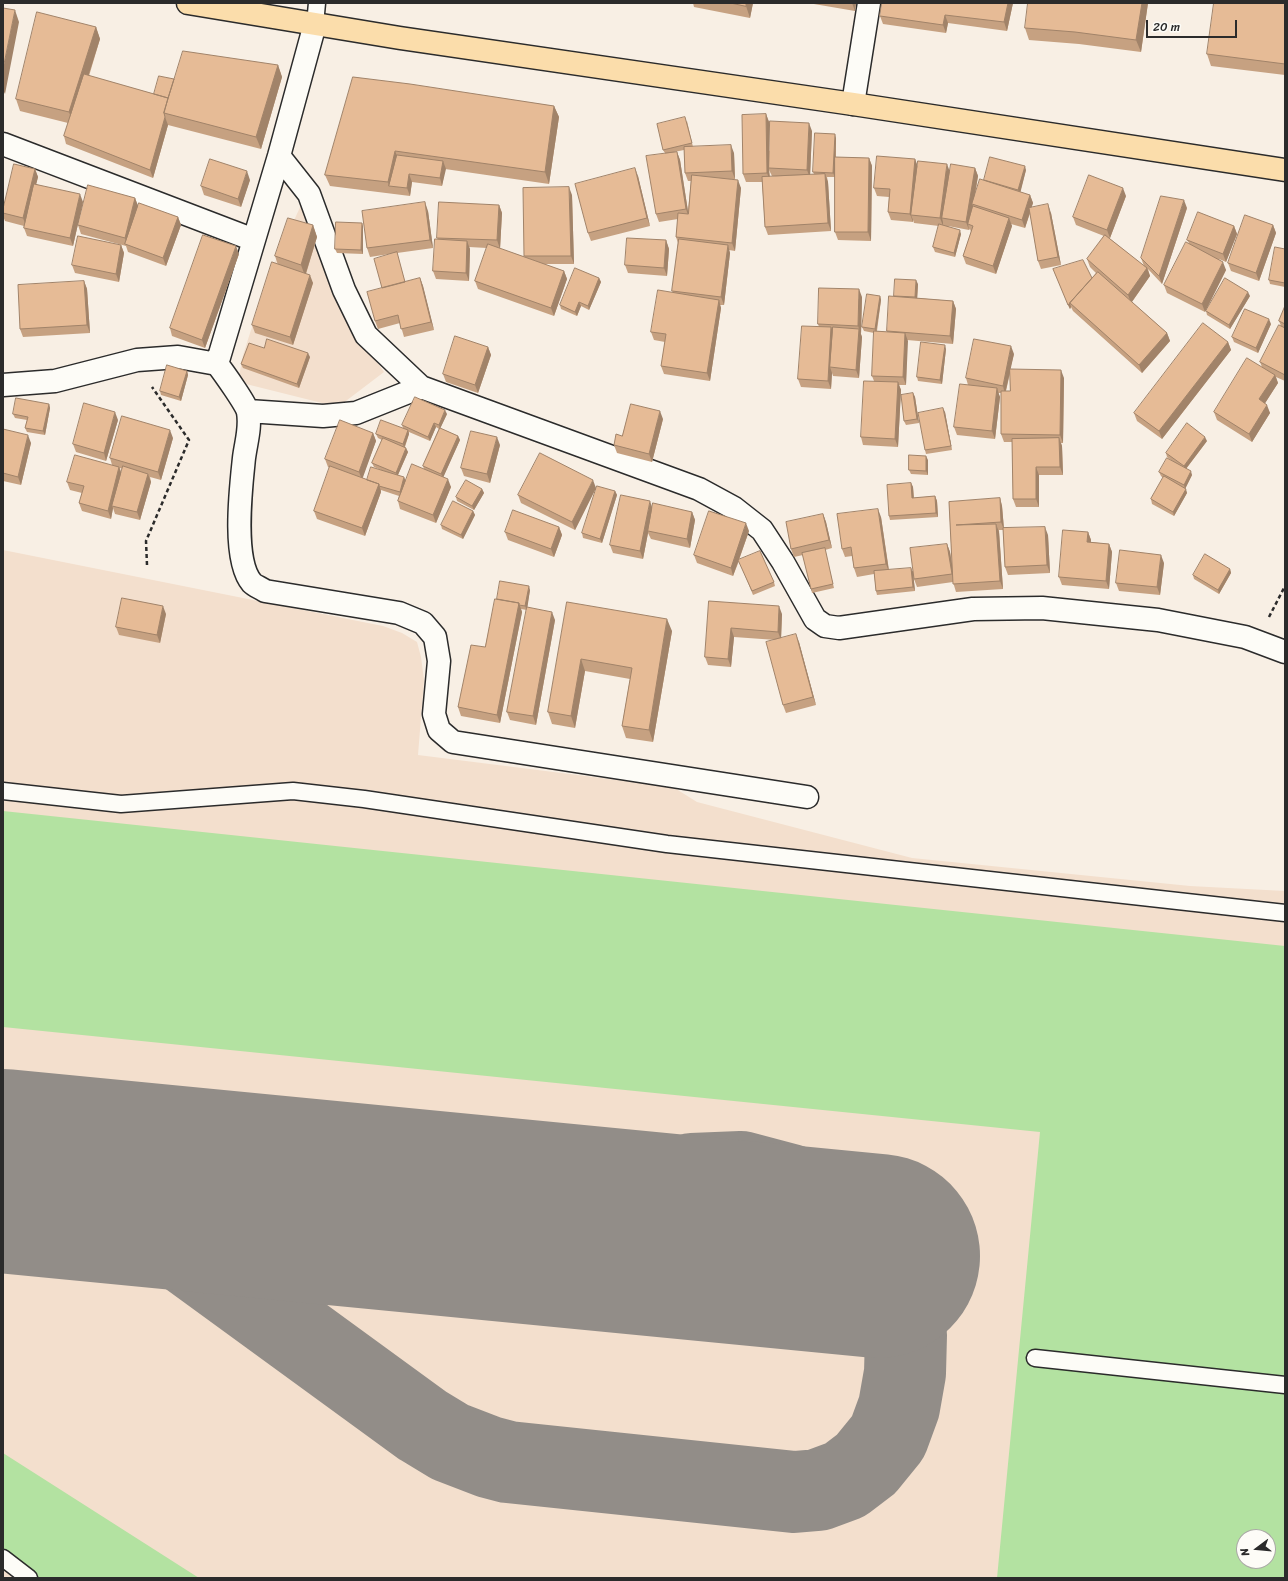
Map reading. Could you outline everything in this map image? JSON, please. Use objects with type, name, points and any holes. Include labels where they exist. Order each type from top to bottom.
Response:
[{"type":"main road","points":[[188,3],[316,13],[400,38],[853,104],[1285,170]]},
{"type":"street","points":[[853,104],[869,3]]},
{"type":"street","points":[[217,364],[279,156],[316,13]]},
{"type":"street","points":[[3,144],[254,240]]},
{"type":"street","points":[[279,156],[309,194],[344,290],[366,335],[420,387],[699,489],[734,508],[762,530],[783,562],[816,619],[825,626],[839,628],[973,608],[1042,608],[1158,620],[1245,637],[1285,652]]},
{"type":"street","points":[[3,385],[55,381],[137,360],[178,357],[217,364],[248,411],[249,428],[244,458],[240,519],[241,555],[245,571],[252,583],[265,591],[400,613],[423,623],[435,637],[440,661],[434,714],[439,730],[453,742],[807,797]]},
{"type":"street","points":[[248,411],[323,416],[356,412],[420,387]]},
{"type":"lane","points":[[3,791],[121,804],[293,791],[364,799],[667,844],[1285,913]]},
{"type":"lane","points":[[1035,1358],[1285,1385]]},
{"type":"lane","points":[[3,1558],[29,1578]]},
{"type":"path","points":[[137,360],[156,394],[189,440],[146,542],[147,565]]},
{"type":"path","points":[[1245,637],[1263,626],[1285,586]]},
{"type":"shaded area","points":[[302,203],[346,316],[384,372],[338,407],[238,382],[243,355],[268,277]]},
{"type":"shaded area","points":[[3,550],[383,626],[402,633],[417,642],[421,657],[424,680],[418,755],[673,787],[697,802],[912,858],[1190,886],[1285,891],[1285,1578],[3,1578]]},
{"type":"green space","points":[[3,811],[1285,946],[1285,1578],[997,1578],[1040,1132],[3,1027]]},
{"type":"green space","points":[[3,1453],[199,1578],[18,1578],[3,1565]]},
{"type":"building","points":[[731,3],[746,3],[746,6]]},
{"type":"building","points":[[882,3],[1008,3],[1004,22],[945,15],[943,25],[880,16]]},
{"type":"building","points":[[1028,3],[1142,3],[1136,40],[1075,32],[1025,28]]},
{"type":"building","points":[[1214,3],[1285,3],[1285,64],[1207,54]]},
{"type":"building","points":[[3,8],[15,10],[3,69]]},
{"type":"building","points":[[37,12],[96,27],[69,112],[16,99]]},
{"type":"building","points":[[183,51],[278,65],[256,137],[164,113]]},
{"type":"building","points":[[84,74],[168,98],[164,113],[165,117],[150,170],[64,136]]},
{"type":"building","points":[[159,76],[174,79],[168,98],[154,94]]},
{"type":"building","points":[[353,77],[410,84],[554,106],[545,172],[395,151],[388,182],[325,175]]},
{"type":"building","points":[[766,114],[767,173],[743,174],[742,115]]},
{"type":"building","points":[[685,117],[692,143],[663,150],[657,124]]},
{"type":"building","points":[[770,121],[809,123],[807,170],[769,168]]},
{"type":"building","points":[[815,133],[835,134],[833,173],[813,172]]},
{"type":"building","points":[[731,145],[732,171],[685,173],[684,147]]},
{"type":"building","points":[[677,152],[686,209],[656,214],[646,156]]},
{"type":"building","points":[[397,155],[443,161],[440,178],[409,174],[407,188],[389,186]]},
{"type":"building","points":[[877,156],[915,159],[910,214],[888,212],[890,189],[874,188]]},
{"type":"building","points":[[835,157],[869,158],[868,232],[835,232]]},
{"type":"building","points":[[990,157],[1025,166],[1018,190],[984,180]]},
{"type":"building","points":[[210,159],[247,171],[238,199],[201,186]]},
{"type":"building","points":[[918,161],[947,164],[940,218],[911,215]]},
{"type":"building","points":[[14,164],[35,169],[23,218],[3,213]]},
{"type":"building","points":[[951,164],[975,168],[966,222],[942,218]]},
{"type":"building","points":[[635,168],[647,218],[588,233],[575,184]]},
{"type":"building","points":[[825,174],[828,223],[765,227],[762,177]]},
{"type":"building","points":[[692,175],[738,180],[732,243],[676,237],[678,213],[688,214]]},
{"type":"building","points":[[1089,175],[1123,188],[1107,230],[1073,217]]},
{"type":"building","points":[[980,179],[1030,195],[1022,220],[972,204]]},
{"type":"building","points":[[34,184],[80,194],[70,238],[24,228]]},
{"type":"building","points":[[88,185],[135,198],[125,238],[78,225]]},
{"type":"building","points":[[569,187],[571,256],[524,256],[523,188]]},
{"type":"building","points":[[1161,196],[1184,200],[1159,276],[1141,258]]},
{"type":"building","points":[[425,202],[430,240],[367,248],[362,211]]},
{"type":"building","points":[[439,202],[499,205],[497,240],[437,238]]},
{"type":"building","points":[[139,203],[178,217],[163,258],[125,244]]},
{"type":"building","points":[[1048,204],[1058,257],[1038,261],[1029,208]]},
{"type":"building","points":[[973,206],[1009,218],[993,266],[963,256],[973,226],[968,224]]},
{"type":"building","points":[[1198,212],[1234,226],[1223,254],[1187,240]]},
{"type":"building","points":[[1245,215],[1273,225],[1256,273],[1228,263]]},
{"type":"building","points":[[288,218],[313,225],[301,265],[275,256]]},
{"type":"building","points":[[336,222],[362,223],[361,250],[335,249]]},
{"type":"building","points":[[939,224],[960,230],[954,253],[933,247]]},
{"type":"building","points":[[203,235],[236,246],[202,340],[170,328]]},
{"type":"building","points":[[1105,235],[1147,268],[1128,295],[1087,259]]},
{"type":"building","points":[[78,236],[121,245],[116,274],[72,265]]},
{"type":"building","points":[[627,238],[666,240],[664,268],[625,265]]},
{"type":"building","points":[[435,239],[467,241],[466,273],[433,271]]},
{"type":"building","points":[[679,239],[728,245],[721,297],[672,291]]},
{"type":"building","points":[[1186,242],[1223,262],[1202,304],[1164,285]]},
{"type":"building","points":[[488,244],[564,271],[551,308],[475,281]]},
{"type":"building","points":[[1275,247],[1285,249],[1285,283],[1269,280]]},
{"type":"building","points":[[397,252],[405,282],[382,288],[374,259]]},
{"type":"building","points":[[1083,260],[1092,278],[1068,305],[1053,269]]},
{"type":"building","points":[[272,262],[310,275],[290,337],[252,325]]},
{"type":"building","points":[[575,268],[599,278],[588,306],[579,302],[575,312],[560,305]]},
{"type":"building","points":[[1098,272],[1167,333],[1139,365],[1070,303]]},
{"type":"building","points":[[420,278],[431,322],[401,329],[398,315],[375,321],[367,292]]},
{"type":"building","points":[[1225,278],[1248,292],[1229,325],[1206,311]]},
{"type":"building","points":[[895,279],[916,280],[915,297],[894,296]]},
{"type":"building","points":[[84,281],[87,325],[20,329],[18,285]]},
{"type":"building","points":[[819,288],[859,289],[858,326],[818,324]]},
{"type":"building","points":[[658,290],[719,300],[707,373],[661,366],[666,334],[651,332]]},
{"type":"building","points":[[867,294],[880,296],[875,329],[862,327]]},
{"type":"building","points":[[889,296],[953,301],[950,336],[887,331]]},
{"type":"building","points":[[1285,306],[1285,324],[1279,321]]},
{"type":"building","points":[[1245,309],[1269,319],[1256,348],[1232,337]]},
{"type":"building","points":[[1203,323],[1228,342],[1159,431],[1134,413]]},
{"type":"building","points":[[1279,325],[1285,328],[1285,375],[1260,362]]},
{"type":"building","points":[[802,326],[831,327],[828,381],[798,379]]},
{"type":"building","points":[[833,327],[859,329],[856,370],[830,367]]},
{"type":"building","points":[[874,331],[905,333],[903,377],[872,376]]},
{"type":"building","points":[[455,336],[488,347],[475,385],[443,374]]},
{"type":"building","points":[[267,339],[308,353],[297,384],[241,364],[249,343],[264,348]]},
{"type":"building","points":[[974,339],[1011,346],[1003,386],[966,378]]},
{"type":"building","points":[[921,342],[945,345],[940,380],[917,377]]},
{"type":"building","points":[[1247,358],[1275,375],[1259,399],[1267,405],[1249,434],[1214,412]]},
{"type":"building","points":[[167,365],[187,371],[179,397],[160,391]]},
{"type":"building","points":[[1010,369],[1061,370],[1060,435],[1001,434],[1001,391],[1010,391]]},
{"type":"building","points":[[864,381],[898,382],[895,439],[861,437]]},
{"type":"building","points":[[960,384],[997,388],[992,431],[954,427]]},
{"type":"building","points":[[913,393],[917,419],[904,421],[901,395]]},
{"type":"building","points":[[415,397],[445,410],[439,425],[434,423],[428,437],[402,425]]},
{"type":"building","points":[[16,398],[49,404],[43,431],[25,428],[28,417],[13,414]]},
{"type":"building","points":[[84,403],[115,412],[104,453],[73,444]]},
{"type":"building","points":[[631,404],[660,411],[649,454],[614,445],[616,434],[622,436]]},
{"type":"building","points":[[943,408],[951,446],[925,450],[918,413]]},
{"type":"building","points":[[122,416],[170,430],[158,472],[110,458]]},
{"type":"building","points":[[340,420],[373,433],[359,472],[325,459]]},
{"type":"building","points":[[381,420],[408,430],[403,444],[376,434]]},
{"type":"building","points":[[1187,423],[1205,437],[1184,466],[1166,453]]},
{"type":"building","points":[[440,428],[458,436],[441,474],[423,466]]},
{"type":"building","points":[[3,429],[28,435],[18,477],[3,473]]},
{"type":"building","points":[[471,431],[497,437],[487,474],[461,468]]},
{"type":"building","points":[[383,438],[406,448],[396,473],[372,463]]},
{"type":"building","points":[[1059,438],[1060,467],[1036,467],[1036,499],[1013,499],[1012,439]]},
{"type":"building","points":[[540,453],[593,480],[572,522],[518,495]]},
{"type":"building","points":[[75,455],[119,467],[108,511],[79,503],[84,486],[67,482]]},
{"type":"building","points":[[909,455],[926,456],[926,471],[909,470]]},
{"type":"building","points":[[1167,458],[1191,471],[1184,485],[1159,472]]},
{"type":"building","points":[[412,464],[448,479],[433,515],[398,501]]},
{"type":"building","points":[[123,466],[148,474],[137,512],[112,506]]},
{"type":"building","points":[[330,466],[379,484],[362,528],[314,511]]},
{"type":"building","points":[[371,467],[404,477],[400,492],[379,486],[379,484],[367,480]]},
{"type":"building","points":[[1164,476],[1186,489],[1173,512],[1151,499]]},
{"type":"building","points":[[466,480],[482,489],[472,506],[456,497]]},
{"type":"building","points":[[911,483],[912,498],[935,496],[936,513],[889,516],[887,485]]},
{"type":"building","points":[[597,486],[615,491],[600,539],[582,533]]},
{"type":"building","points":[[621,495],[650,501],[640,551],[610,545]]},
{"type":"building","points":[[1000,498],[1001,522],[956,525],[996,524],[1000,581],[953,584],[949,502]]},
{"type":"building","points":[[453,501],[473,511],[461,535],[441,525]]},
{"type":"building","points":[[653,503],[692,512],[687,539],[648,531]]},
{"type":"building","points":[[878,509],[886,564],[854,568],[851,547],[842,549],[837,514]]},
{"type":"building","points":[[513,510],[559,527],[551,549],[505,532]]},
{"type":"building","points":[[709,511],[746,523],[731,568],[694,555]]},
{"type":"building","points":[[823,514],[829,540],[791,549],[786,522]]},
{"type":"building","points":[[1045,527],[1047,565],[1005,567],[1003,528]]},
{"type":"building","points":[[1063,530],[1088,532],[1087,542],[1109,544],[1106,581],[1059,577]]},
{"type":"building","points":[[947,544],[952,574],[914,579],[910,548]]},
{"type":"building","points":[[825,548],[833,584],[811,589],[802,553]]},
{"type":"building","points":[[1120,550],[1161,555],[1157,587],[1116,583]]},
{"type":"building","points":[[760,551],[774,582],[752,591],[738,560]]},
{"type":"building","points":[[1205,554],[1230,569],[1218,590],[1193,575]]},
{"type":"building","points":[[911,568],[913,587],[876,591],[874,571]]},
{"type":"building","points":[[500,581],[529,586],[525,606],[519,605],[519,603],[497,599]]},
{"type":"building","points":[[122,598],[163,606],[157,635],[116,627]]},
{"type":"building","points":[[495,599],[519,603],[497,715],[458,707],[471,645],[485,647]]},
{"type":"building","points":[[709,601],[779,606],[778,632],[731,628],[728,659],[705,657]]},
{"type":"building","points":[[567,602],[667,619],[649,730],[622,726],[632,668],[581,659],[571,716],[548,712]]},
{"type":"building","points":[[527,607],[552,612],[533,716],[507,712]]},
{"type":"building","points":[[796,634],[813,697],[783,705],[766,642]]},
{"type":"taxiway","points":[[31,1174],[78,1186],[123,1207],[422,1425],[450,1442],[489,1457],[508,1462],[794,1492],[818,1490],[845,1480],[866,1464],[888,1437],[899,1407],[905,1373],[906,1335],[894,1293],[878,1256],[840,1212],[790,1185],[741,1172],[692,1174],[583,1215],[546,1222],[516,1221]]},
{"type":"runway","points":[[3,1171],[878,1256]]}]
